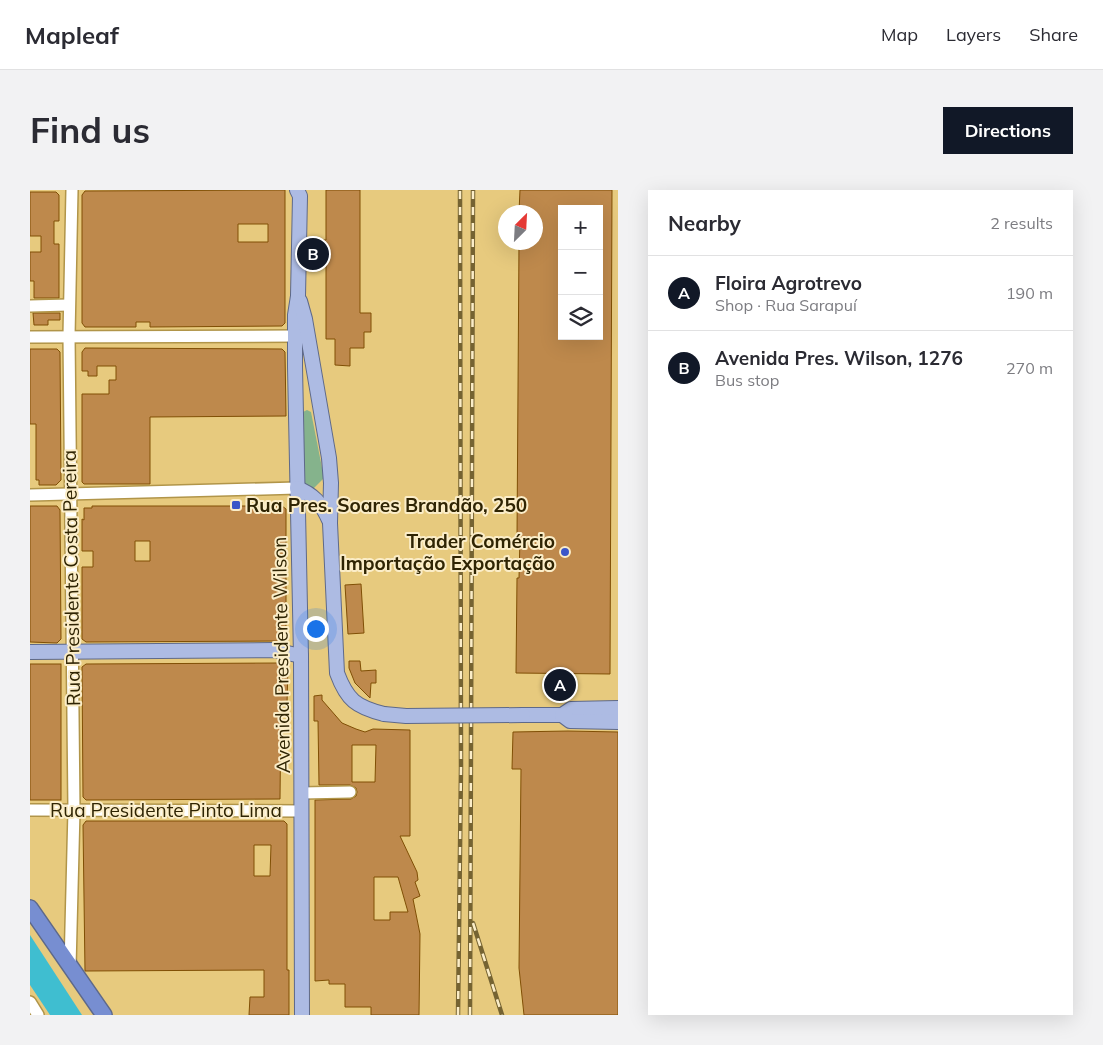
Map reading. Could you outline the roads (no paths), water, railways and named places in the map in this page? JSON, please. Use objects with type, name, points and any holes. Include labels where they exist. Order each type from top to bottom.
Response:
[{"type":"highway","points":[[30,908],[104,1015]]},
{"type":"main road","name":"Avenida Presidente Wilson","points":[[299,192],[298,296],[295,315],[295,336],[301,656],[302,1015]]},
{"type":"main road","name":"Avenida Presidente Wilson","points":[[298,296],[305,319],[329,458],[335,657],[343,689],[352,701],[368,710],[384,714],[406,716],[562,715]]},
{"type":"main road","points":[[312,496],[319,494],[331,483]]},
{"type":"main road","points":[[297,488],[312,496],[324,508],[330,523]]},
{"type":"main road","points":[[274,650],[300,642]]},
{"type":"main road","points":[[30,652],[274,650],[301,656]]},
{"type":"main road","points":[[618,708],[571,708],[562,715],[570,721],[618,722]]},
{"type":"street","name":"Rua Presidente Costa Pereira","points":[[70,966],[74,810],[69,336],[72,190]]},
{"type":"street","points":[[30,306],[69,305]]},
{"type":"street","points":[[30,337],[295,336]]},
{"type":"street","points":[[30,495],[297,488]]},
{"type":"street","points":[[302,793],[350,792]]},
{"type":"street","name":"Rua Presidente Pinto Lima","points":[[30,810],[302,811]]},
{"type":"street","points":[[30,1002],[38,1015]]},
{"type":"water","points":[[30,935],[82,1015],[50,1015],[30,985]]},
{"type":"railway","points":[[458,1015],[461,768],[460,190]]},
{"type":"railway","points":[[470,1015],[473,190]]},
{"type":"railway","points":[[473,923],[502,1015]]},
{"type":"place","name":"Avenida Pres. Wilson, 1276","points":[[313,254]]},
{"type":"place","name":"Rua Pres. Soares Brandão, 250","points":[[236,505]]},
{"type":"place","name":"Trader Comércio Importação Exportação","points":[[565,552]]},
{"type":"place","name":"Floira Agrotrevo","points":[[560,685]]}]
